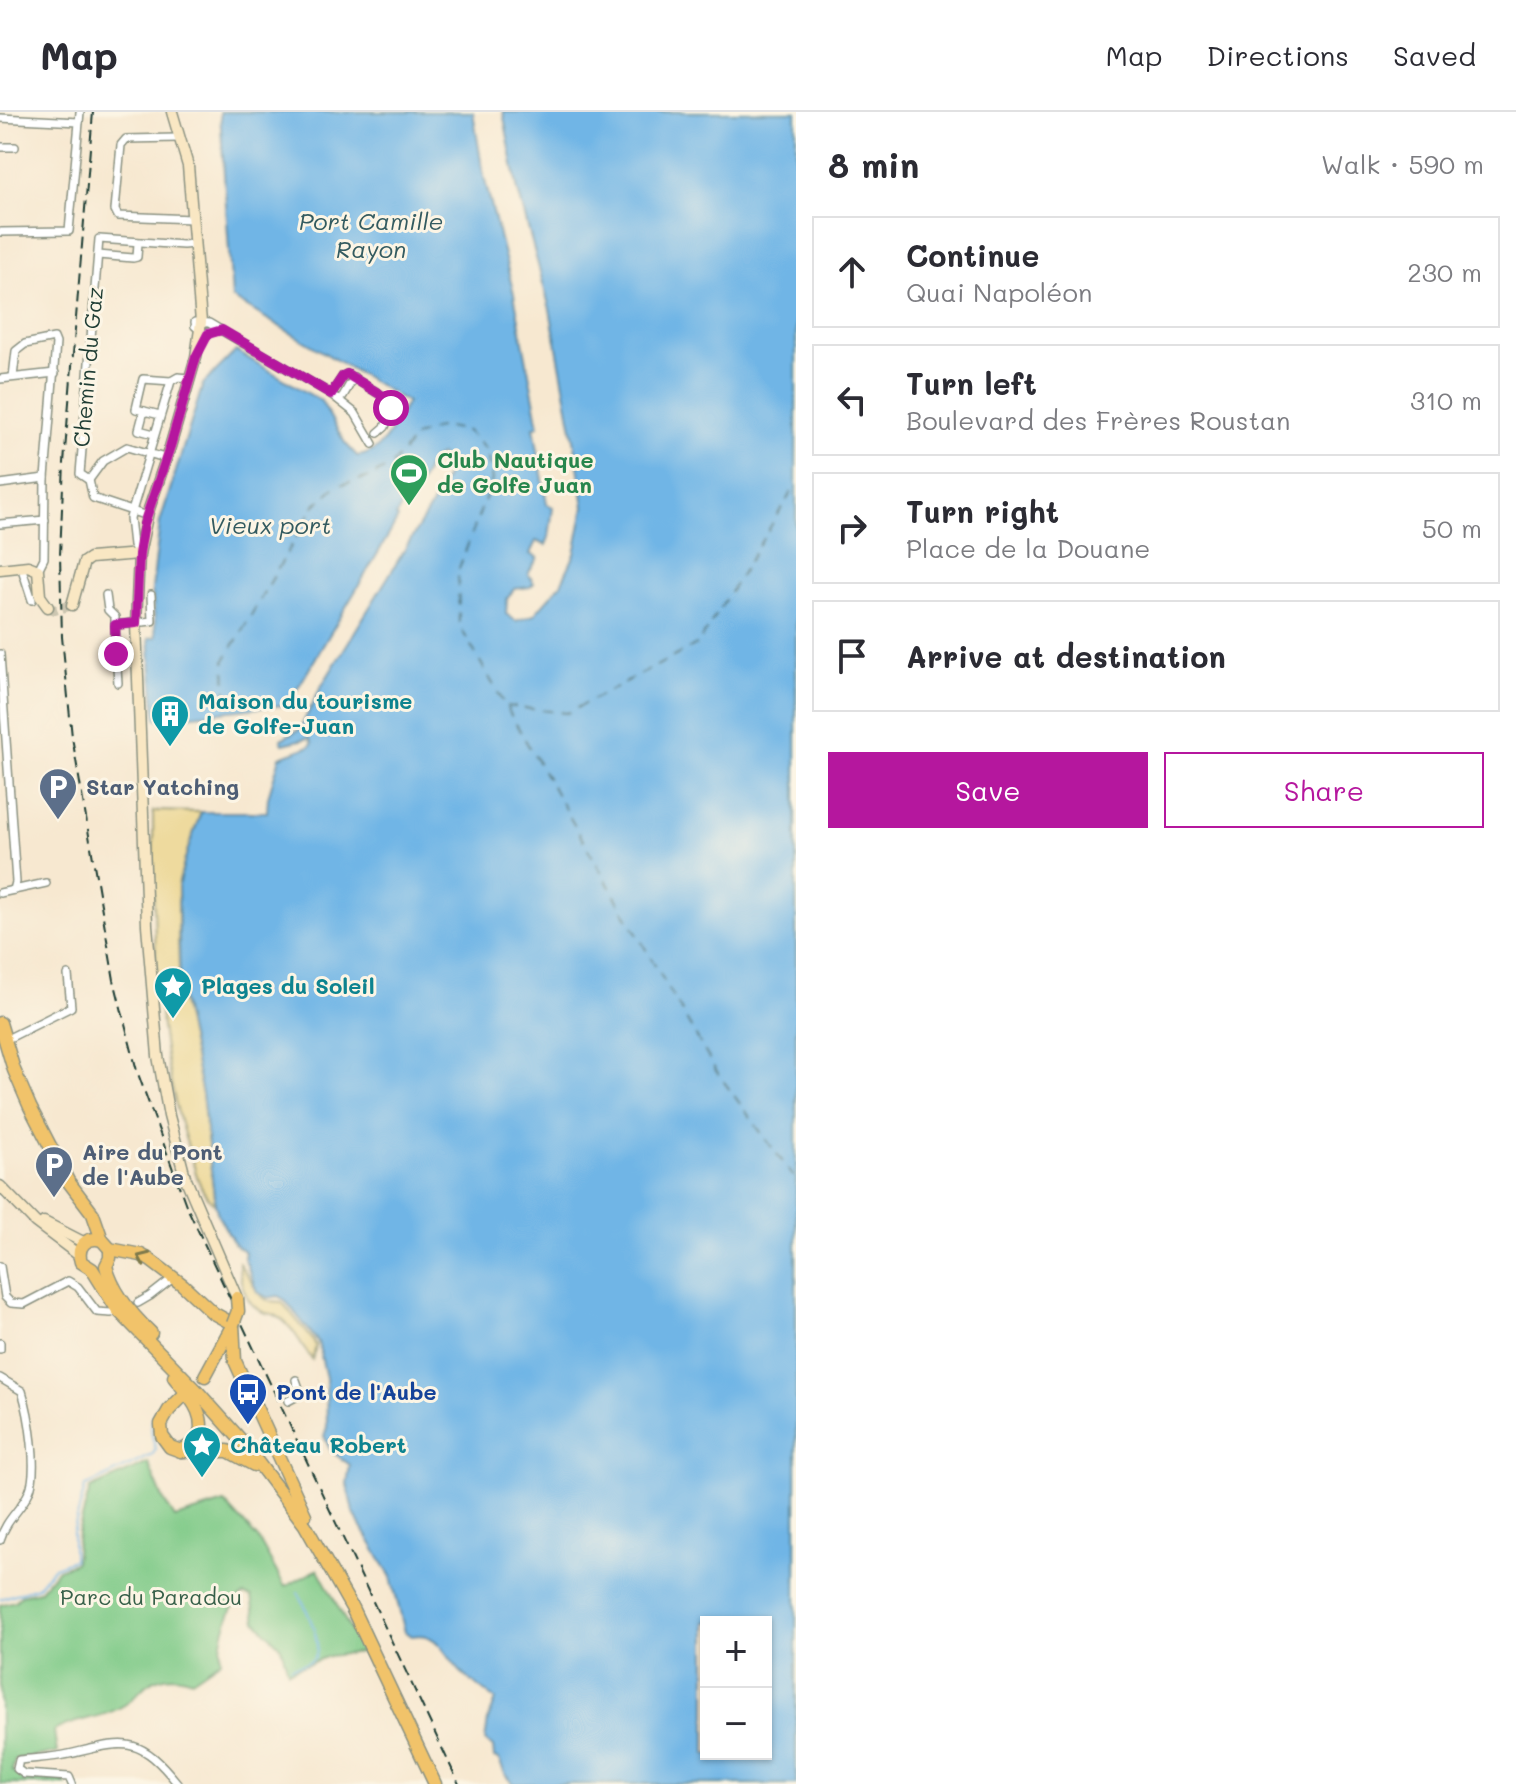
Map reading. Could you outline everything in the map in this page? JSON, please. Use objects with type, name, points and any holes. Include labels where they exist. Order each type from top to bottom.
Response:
[{"type":"main road","points":[[172,112],[188,166],[202,327],[190,376]]},
{"type":"main road","points":[[202,327],[175,431],[147,516],[139,554],[136,623],[147,925],[158,1056],[185,1177],[237,1298],[238,1311],[233,1333],[235,1361],[244,1385],[306,1518],[356,1606],[437,1784]]},
{"type":"main road","points":[[72,605],[84,562],[90,558],[139,554]]},
{"type":"main road","points":[[0,569],[29,567],[40,596],[48,607]]},
{"type":"main road","points":[[0,1023],[30,1107],[68,1181],[85,1205],[97,1243],[110,1258],[106,1266],[109,1278],[132,1312],[203,1385],[264,1459],[306,1518]]},
{"type":"main road","points":[[0,1186],[42,1228],[80,1256],[85,1266],[92,1269],[106,1266]]},
{"type":"main road","points":[[25,1210],[52,1228],[141,1255],[173,1278],[233,1333]]},
{"type":"main road","points":[[80,1256],[97,1243]]},
{"type":"main road","points":[[92,1269],[102,1288],[199,1413],[202,1425],[200,1437],[192,1446],[181,1451]]},
{"type":"main road","points":[[129,1322],[240,1439],[329,1560]]},
{"type":"main road","points":[[183,1396],[163,1417],[161,1430],[165,1442],[181,1451],[228,1451],[263,1471]]},
{"type":"street","points":[[0,232],[69,231],[80,112]]},
{"type":"street","points":[[0,118],[79,122]]},
{"type":"street","points":[[179,138],[126,139],[121,145],[115,210],[118,216],[192,219]]},
{"type":"street","points":[[0,147],[15,147]]},
{"type":"street","name":"Chemin du Gaz","points":[[165,458],[127,447],[103,461],[89,480],[80,474],[99,239],[194,244]]},
{"type":"street","name":"Chemin du Gaz","points":[[98,255],[137,257],[138,243]]},
{"type":"street","points":[[202,327],[219,329],[331,394],[355,413],[373,444]]},
{"type":"street","points":[[13,377],[16,351],[25,344],[54,338],[55,373],[45,478],[44,558],[29,567]]},
{"type":"street","points":[[0,379],[55,373]]},
{"type":"street","points":[[331,394],[345,373],[392,405],[385,427],[378,433]]},
{"type":"street","points":[[160,415],[136,409],[143,379],[171,381],[190,376]]},
{"type":"street","points":[[343,396],[354,377]]},
{"type":"street","points":[[139,554],[133,545],[130,528],[133,510],[171,381]]},
{"type":"street","points":[[144,411],[139,430],[175,431]]},
{"type":"street","points":[[0,484],[45,478]]},
{"type":"street","points":[[89,480],[93,498],[147,516]]},
{"type":"street","points":[[140,482],[156,487]]},
{"type":"street","points":[[0,524],[45,520]]},
{"type":"street","points":[[106,595],[108,610],[115,617],[118,683]]},
{"type":"street","points":[[115,625],[152,621],[151,595]]},
{"type":"street","points":[[116,654],[137,653]]},
{"type":"street","points":[[0,654],[16,882],[14,890]]},
{"type":"street","points":[[0,893],[46,883]]},
{"type":"street","points":[[5,1040],[71,1007],[68,975]]},
{"type":"street","points":[[0,1266],[5,1297],[18,1305],[65,1281],[78,1287],[97,1312],[111,1313]]},
{"type":"street","points":[[138,1303],[173,1278]]},
{"type":"street","points":[[86,1299],[102,1288]]},
{"type":"street","points":[[0,1378],[22,1391],[34,1464],[31,1490],[9,1518],[0,1540]]},
{"type":"street","points":[[288,1401],[301,1394],[296,1380]]},
{"type":"street","points":[[74,1783],[69,1777],[24,1774],[17,1769],[19,1760],[64,1755],[111,1743],[134,1745],[161,1763],[178,1784]]},
{"type":"green space","name":"Parc du Paradou","points":[[148,1463],[175,1518],[225,1503],[259,1540],[285,1587],[318,1569],[362,1652],[329,1656],[288,1671],[281,1647],[256,1621],[252,1597],[244,1595],[234,1607],[226,1625],[221,1660],[192,1680],[173,1676],[155,1680],[117,1709],[54,1731],[57,1753],[15,1759],[12,1771],[22,1778],[63,1780],[66,1784],[0,1784],[0,1605],[39,1591],[58,1569],[75,1563],[78,1533],[90,1489]]},
{"type":"sand","name":"Plages du Soleil","points":[[153,811],[201,812],[178,886],[178,941],[180,991],[202,1094],[215,1204],[202,1189],[178,1114],[162,1029],[155,942]]},
{"type":"sand","points":[[239,1263],[260,1295],[268,1301],[282,1302],[313,1340],[316,1346],[312,1360],[286,1323],[275,1315],[257,1309],[247,1298]]},
{"type":"water","points":[[220,112],[473,112],[483,173],[514,294],[539,426],[534,427],[547,504],[553,507],[546,545],[536,541],[530,554],[538,558],[528,574],[534,583],[530,587],[514,589],[507,599],[506,614],[516,621],[534,615],[561,584],[575,554],[584,507],[550,309],[518,191],[503,112],[796,112],[796,1784],[513,1784],[499,1760],[494,1758],[493,1747],[485,1741],[488,1720],[496,1700],[461,1672],[435,1641],[405,1632],[391,1577],[353,1512],[347,1484],[350,1465],[331,1451],[324,1436],[327,1427],[326,1378],[318,1342],[285,1300],[278,1296],[268,1298],[257,1292],[245,1252],[235,1245],[218,1215],[202,1094],[180,991],[178,886],[187,852],[201,812],[267,812],[268,797],[280,757],[312,743],[309,738],[283,744],[281,739],[300,729],[321,687],[430,508],[448,472],[446,459],[440,455],[432,459],[413,498],[408,495],[391,531],[289,703],[284,705],[156,719],[149,638],[156,637],[152,589],[160,522],[203,384],[236,351],[321,401],[345,443],[357,456],[381,444],[407,402],[232,298]]},
{"type":"waterway","points":[[0,1599],[37,1587],[54,1567],[73,1560],[73,1533],[85,1487],[152,1455],[156,1449],[151,1430],[153,1415],[174,1388]]},
{"type":"waterway","points":[[291,1667],[309,1662],[317,1652],[313,1625],[298,1592]]},
{"type":"ferry route","points":[[226,699],[225,660],[315,505],[336,486],[370,477],[392,465],[416,436],[442,426],[467,431],[486,450],[492,480],[458,571],[459,625],[716,1071],[796,1180]]},
{"type":"ferry route","points":[[506,706],[567,713],[698,644],[796,485]]},
{"type":"tunnel","points":[[48,607],[55,610],[72,605]]},
{"type":"railway","points":[[93,112],[64,463],[60,555],[62,637],[72,737],[114,980],[137,1071],[186,1205],[459,1784]]},
{"type":"place","name":"Club Nautique de Golfe Juan","points":[[409,507]]},
{"type":"place","name":"Maison du tourisme de Golfe-Juan","points":[[170,748]]},
{"type":"place","name":"Star Yatching","points":[[58,821]]},
{"type":"place","name":"Plages du Soleil","points":[[173,1020]]},
{"type":"place","name":"Aire du Pont de l'Aube","points":[[54,1199]]},
{"type":"place","name":"Pont de l'Aube","points":[[248,1426]]},
{"type":"place","name":"Château Robert","points":[[202,1479]]},
{"type":"route","points":[[116,654],[115,625],[136,623],[139,554],[144,524],[196,357],[208,334],[222,330],[331,394],[345,373],[385,396],[391,401],[391,408]]},
{"type":"water label","name":"Port Camille Rayon","points":[[371,236]]},
{"type":"water label","name":"Vieux port","points":[[270,526]]}]
